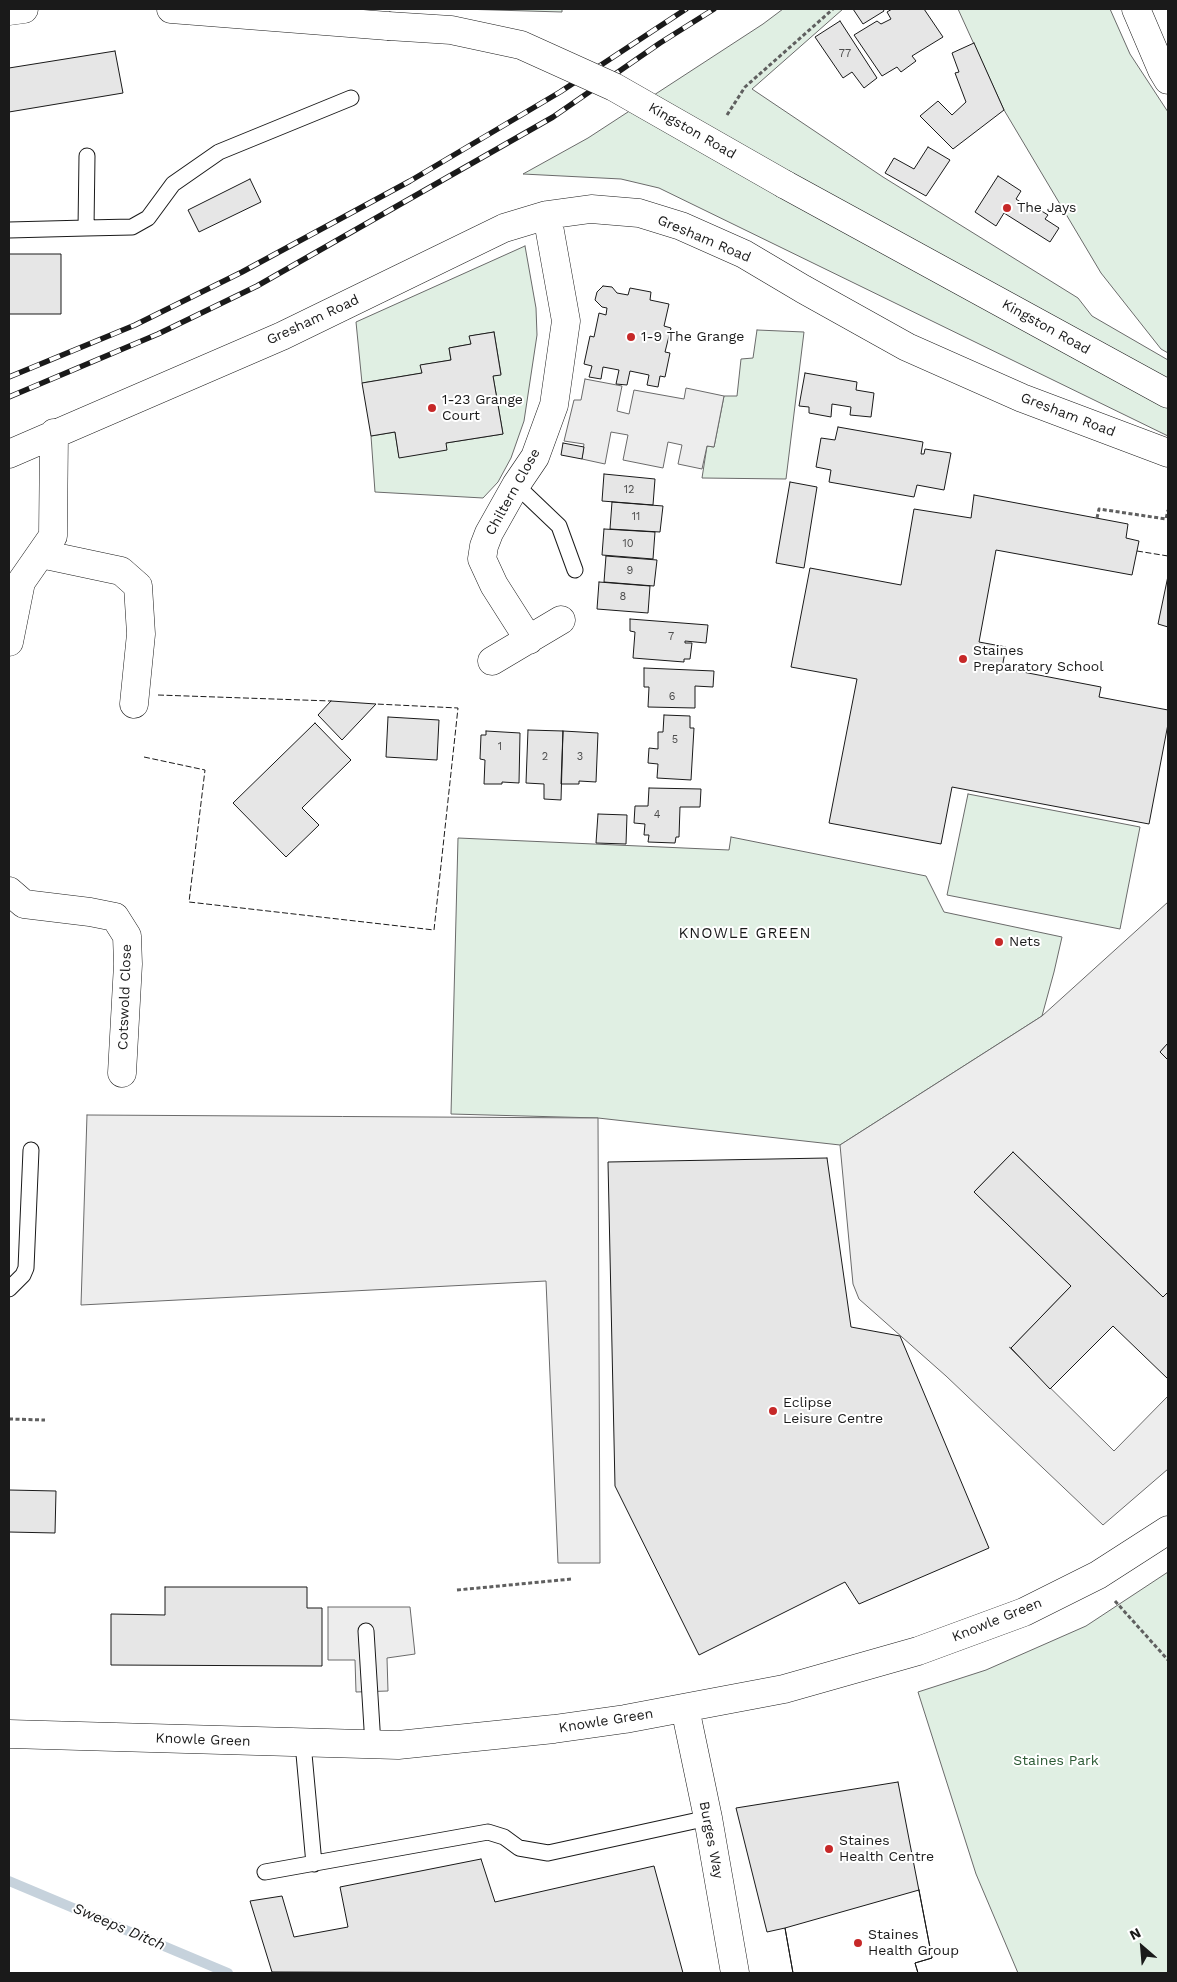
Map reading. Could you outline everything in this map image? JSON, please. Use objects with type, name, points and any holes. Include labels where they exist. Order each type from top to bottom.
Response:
[{"type":"street","points":[[9,11],[24,9]]},
{"type":"street","name":"Kingston Road","points":[[171,9],[452,30],[521,45],[614,87],[784,184],[1168,394]]},
{"type":"street","points":[[1136,9],[1168,80]]},
{"type":"street","name":"Gresham Road","points":[[9,454],[282,336],[504,228],[547,215],[591,209],[639,213],[681,226],[744,254],[907,347],[1022,398],[1168,453]]},
{"type":"street","name":"Chiltern Close","points":[[529,640],[494,585],[482,559],[489,532],[516,485],[535,457],[554,405],[566,322],[547,215]]},
{"type":"street","points":[[9,642],[21,582],[52,536],[54,433]]},
{"type":"street","points":[[41,554],[121,572],[138,586],[140,634],[134,704]]},
{"type":"street","points":[[492,661],[561,620]]},
{"type":"street","name":"Cotswold Close","points":[[9,891],[24,904],[115,916],[128,936],[122,1073]]},
{"type":"street","name":"Knowle Green","points":[[9,1734],[398,1745],[554,1729],[625,1719],[803,1684],[918,1651],[1024,1612],[1098,1575],[1168,1530]]},
{"type":"street","name":"Burges Way","points":[[685,1708],[708,1818],[735,1973]]},
{"type":"lane","points":[[9,230],[132,227],[148,218],[173,184],[219,152],[351,98]]},
{"type":"lane","points":[[86,228],[87,156]]},
{"type":"lane","points":[[516,485],[559,526],[575,570]]},
{"type":"lane","points":[[9,1289],[23,1276],[26,1268],[30,1150]]},
{"type":"lane","points":[[366,1631],[373,1745]]},
{"type":"lane","points":[[303,1743],[314,1864]]},
{"type":"lane","points":[[265,1872],[488,1832],[504,1837],[519,1848],[548,1853],[708,1818]]},
{"type":"path","points":[[724,120],[745,87],[833,9]]},
{"type":"path","points":[[1098,518],[1099,509],[1166,520],[1168,510]]},
{"type":"path","points":[[9,1418],[45,1420]]},
{"type":"path","points":[[457,1590],[572,1578]]},
{"type":"path","points":[[1114,1600],[1168,1660]]},
{"type":"green space","points":[[460,9],[562,9],[562,12]]},
{"type":"green space","points":[[783,9],[843,9],[752,89],[883,177],[1078,298],[1092,316],[1168,360],[1168,436],[659,188],[621,179],[523,174],[588,138]]},
{"type":"green space","points":[[958,9],[1110,9],[1130,54],[1168,112],[1168,353],[1161,349],[1101,273],[1004,110]]},
{"type":"green space","points":[[525,246],[536,308],[537,335],[524,421],[511,458],[498,482],[483,498],[375,492],[371,436],[395,432],[399,457],[446,443],[503,434],[493,376],[501,374],[494,332],[470,336],[471,344],[449,348],[451,360],[421,365],[422,373],[362,383],[356,322]]},
{"type":"green space","points":[[757,330],[804,332],[786,479],[702,478],[707,446],[714,447],[724,396],[737,396],[741,359],[753,358]]},
{"type":"green space","points":[[968,794],[1140,827],[1120,929],[947,895]]},
{"type":"green space","points":[[731,837],[926,876],[944,912],[1062,937],[1042,1016],[840,1145],[598,1118],[451,1114],[458,838],[729,850]]},
{"type":"green space","name":"Staines Park","points":[[1168,1572],[1168,1973],[1018,1973],[976,1874],[918,1692],[986,1670],[1086,1626]]},
{"type":"shaded area","points":[[585,379],[622,386],[617,411],[629,414],[634,390],[684,399],[686,388],[724,396],[714,447],[707,446],[702,469],[678,464],[682,445],[668,442],[663,468],[623,460],[628,435],[611,432],[605,464],[582,459],[584,444],[564,441],[574,400],[581,400]]},
{"type":"shaded area","points":[[1168,902],[1168,1043],[1160,1052],[1168,1060],[1168,1292],[1163,1297],[1013,1152],[974,1192],[1071,1286],[1011,1348],[1009,1347],[1114,1451],[1168,1396],[1168,1469],[1103,1525],[946,1376],[859,1299],[853,1284],[840,1145],[1042,1016]]},
{"type":"shaded area","points":[[87,1115],[598,1118],[600,1563],[558,1563],[546,1281],[81,1305]]},
{"type":"shaded area","points":[[328,1607],[410,1607],[415,1654],[387,1658],[388,1691],[356,1692],[355,1660],[328,1660]]},
{"type":"building","points":[[853,9],[883,9],[884,11],[863,24]]},
{"type":"building","points":[[892,9],[924,9],[943,37],[912,56],[916,61],[901,72],[897,67],[882,76],[854,35],[877,21],[881,24],[891,19],[887,12]]},
{"type":"building","points":[[840,21],[877,78],[864,88],[852,72],[843,78],[815,37]]},
{"type":"building","points":[[974,43],[1004,110],[953,149],[920,116],[938,101],[952,115],[966,102],[955,73],[959,72],[952,53]]},
{"type":"building","points":[[115,51],[123,93],[9,112],[9,68]]},
{"type":"building","points":[[928,147],[950,160],[926,196],[885,173],[894,158],[914,169]]},
{"type":"building","name":"The Jays","points":[[998,176],[1021,191],[1016,199],[1025,205],[1027,202],[1048,215],[1045,219],[1059,228],[1050,242],[1004,213],[996,226],[975,212]]},
{"type":"building","points":[[250,179],[261,202],[199,232],[188,210]]},
{"type":"building","points":[[9,254],[61,254],[61,314],[9,314]]},
{"type":"building","name":"1-9 The Grange","points":[[603,286],[612,287],[617,293],[628,295],[630,288],[651,292],[650,300],[669,304],[664,326],[671,328],[665,352],[670,353],[665,377],[660,376],[658,387],[647,385],[649,375],[630,371],[627,385],[616,384],[619,370],[603,367],[601,379],[589,377],[592,366],[584,364],[590,336],[594,337],[599,313],[606,315],[607,308],[602,307],[595,300],[597,292]]},
{"type":"building","name":"1-23 Grange Court","points":[[494,332],[501,375],[493,376],[503,434],[446,443],[447,450],[399,458],[395,432],[371,436],[362,383],[422,373],[420,365],[451,360],[449,348],[471,344],[469,336]]},
{"type":"building","points":[[805,373],[857,382],[856,390],[874,393],[871,417],[850,415],[851,407],[832,404],[831,417],[809,413],[809,407],[799,406]]},
{"type":"building","points":[[838,427],[923,442],[921,454],[924,454],[925,449],[951,453],[944,490],[917,485],[914,497],[829,482],[831,470],[816,467],[821,438],[835,440]]},
{"type":"building","points":[[563,443],[584,447],[582,459],[561,455]]},
{"type":"building","points":[[604,474],[655,479],[653,505],[602,501]]},
{"type":"building","points":[[790,482],[817,487],[804,568],[776,563]]},
{"type":"building","points":[[974,495],[1128,524],[1126,538],[1139,541],[1132,575],[996,550],[979,642],[1006,647],[1002,668],[1101,687],[1099,697],[1168,710],[1168,724],[1149,824],[952,787],[941,844],[829,823],[857,679],[791,667],[810,568],[901,585],[914,509],[971,518]]},
{"type":"building","points":[[612,502],[663,506],[660,532],[610,529]]},
{"type":"building","points":[[604,529],[655,532],[653,559],[602,555]]},
{"type":"building","points":[[606,556],[657,560],[654,586],[604,582]]},
{"type":"building","points":[[1168,576],[1168,627],[1158,624]]},
{"type":"building","points":[[599,582],[650,586],[648,613],[597,609]]},
{"type":"building","points":[[630,619],[708,625],[706,643],[685,641],[685,643],[692,643],[690,659],[684,659],[684,662],[633,658],[635,632],[630,631]]},
{"type":"building","points":[[644,668],[714,671],[713,687],[695,686],[695,708],[648,707],[649,687],[644,687]]},
{"type":"building","points":[[331,701],[376,704],[342,740],[318,715]]},
{"type":"building","points":[[664,715],[690,716],[690,728],[694,728],[691,780],[657,778],[658,764],[648,763],[649,748],[658,749],[658,732],[663,732]]},
{"type":"building","points":[[388,717],[439,720],[437,760],[386,757]]},
{"type":"building","points":[[315,723],[351,760],[302,808],[319,825],[286,857],[233,803]]},
{"type":"building","points":[[528,730],[563,731],[561,800],[544,799],[544,784],[526,783]]},
{"type":"building","points":[[486,731],[520,733],[519,783],[484,784],[485,760],[480,759],[481,735],[486,735]]},
{"type":"building","points":[[563,731],[598,733],[596,782],[579,781],[579,784],[561,784]]},
{"type":"building","points":[[649,788],[701,789],[700,807],[680,807],[679,837],[676,837],[675,843],[648,842],[649,835],[644,835],[645,824],[634,823],[635,806],[648,806]]},
{"type":"building","points":[[598,814],[627,815],[626,844],[596,843]]},
{"type":"building","points":[[1168,1043],[1168,1060],[1160,1052]]},
{"type":"building","points":[[1013,1152],[1163,1297],[1168,1292],[1168,1379],[1113,1326],[1050,1389],[1011,1348],[1071,1286],[974,1192]]},
{"type":"building","name":"Eclipse Leisure Centre","points":[[827,1158],[851,1327],[900,1336],[989,1548],[859,1604],[845,1582],[699,1655],[615,1486],[608,1162]]},
{"type":"building","points":[[9,1490],[56,1491],[55,1533],[9,1532]]},
{"type":"building","points":[[165,1587],[307,1587],[307,1608],[322,1608],[322,1666],[111,1665],[111,1614],[165,1615]]},
{"type":"building","name":"Staines Health Centre","points":[[898,1782],[932,1958],[915,1963],[918,1973],[793,1973],[785,1928],[767,1932],[736,1808]]},
{"type":"building","points":[[481,1859],[495,1902],[654,1866],[683,1973],[272,1972],[250,1901],[282,1896],[294,1937],[348,1927],[340,1887]]},
{"type":"building","name":"Staines Health Group","points":[[919,1890],[932,1958],[915,1963],[918,1973],[793,1973],[785,1928]]},
{"type":"waterway","name":"Sweeps Ditch","points":[[9,1881],[228,1973]]},
{"type":"railway","points":[[9,377],[135,325],[242,272],[410,181],[560,92],[686,9]]},
{"type":"railway","points":[[9,397],[158,334],[257,286],[553,117],[660,43],[714,9]]},
{"type":"fence","points":[[1137,551],[1168,556]]},
{"type":"fence","points":[[158,695],[331,701]]},
{"type":"fence","points":[[144,757],[205,770],[189,902],[434,930],[458,708],[376,704]]},
{"type":"place","name":"The Jays","points":[[1007,208]]},
{"type":"place","name":"1-9 The Grange","points":[[631,337]]},
{"type":"place","name":"1-23 Grange Court","points":[[432,408]]},
{"type":"place","name":"Staines Preparatory School","points":[[963,659]]},
{"type":"place","name":"Nets","points":[[999,942]]},
{"type":"place","name":"Eclipse Leisure Centre","points":[[773,1411]]},
{"type":"place","name":"Staines Health Centre","points":[[829,1849]]},
{"type":"place","name":"Staines Health Group","points":[[858,1943]]},
{"type":"district","name":"KNOWLE GREEN","points":[[745,934]]}]
